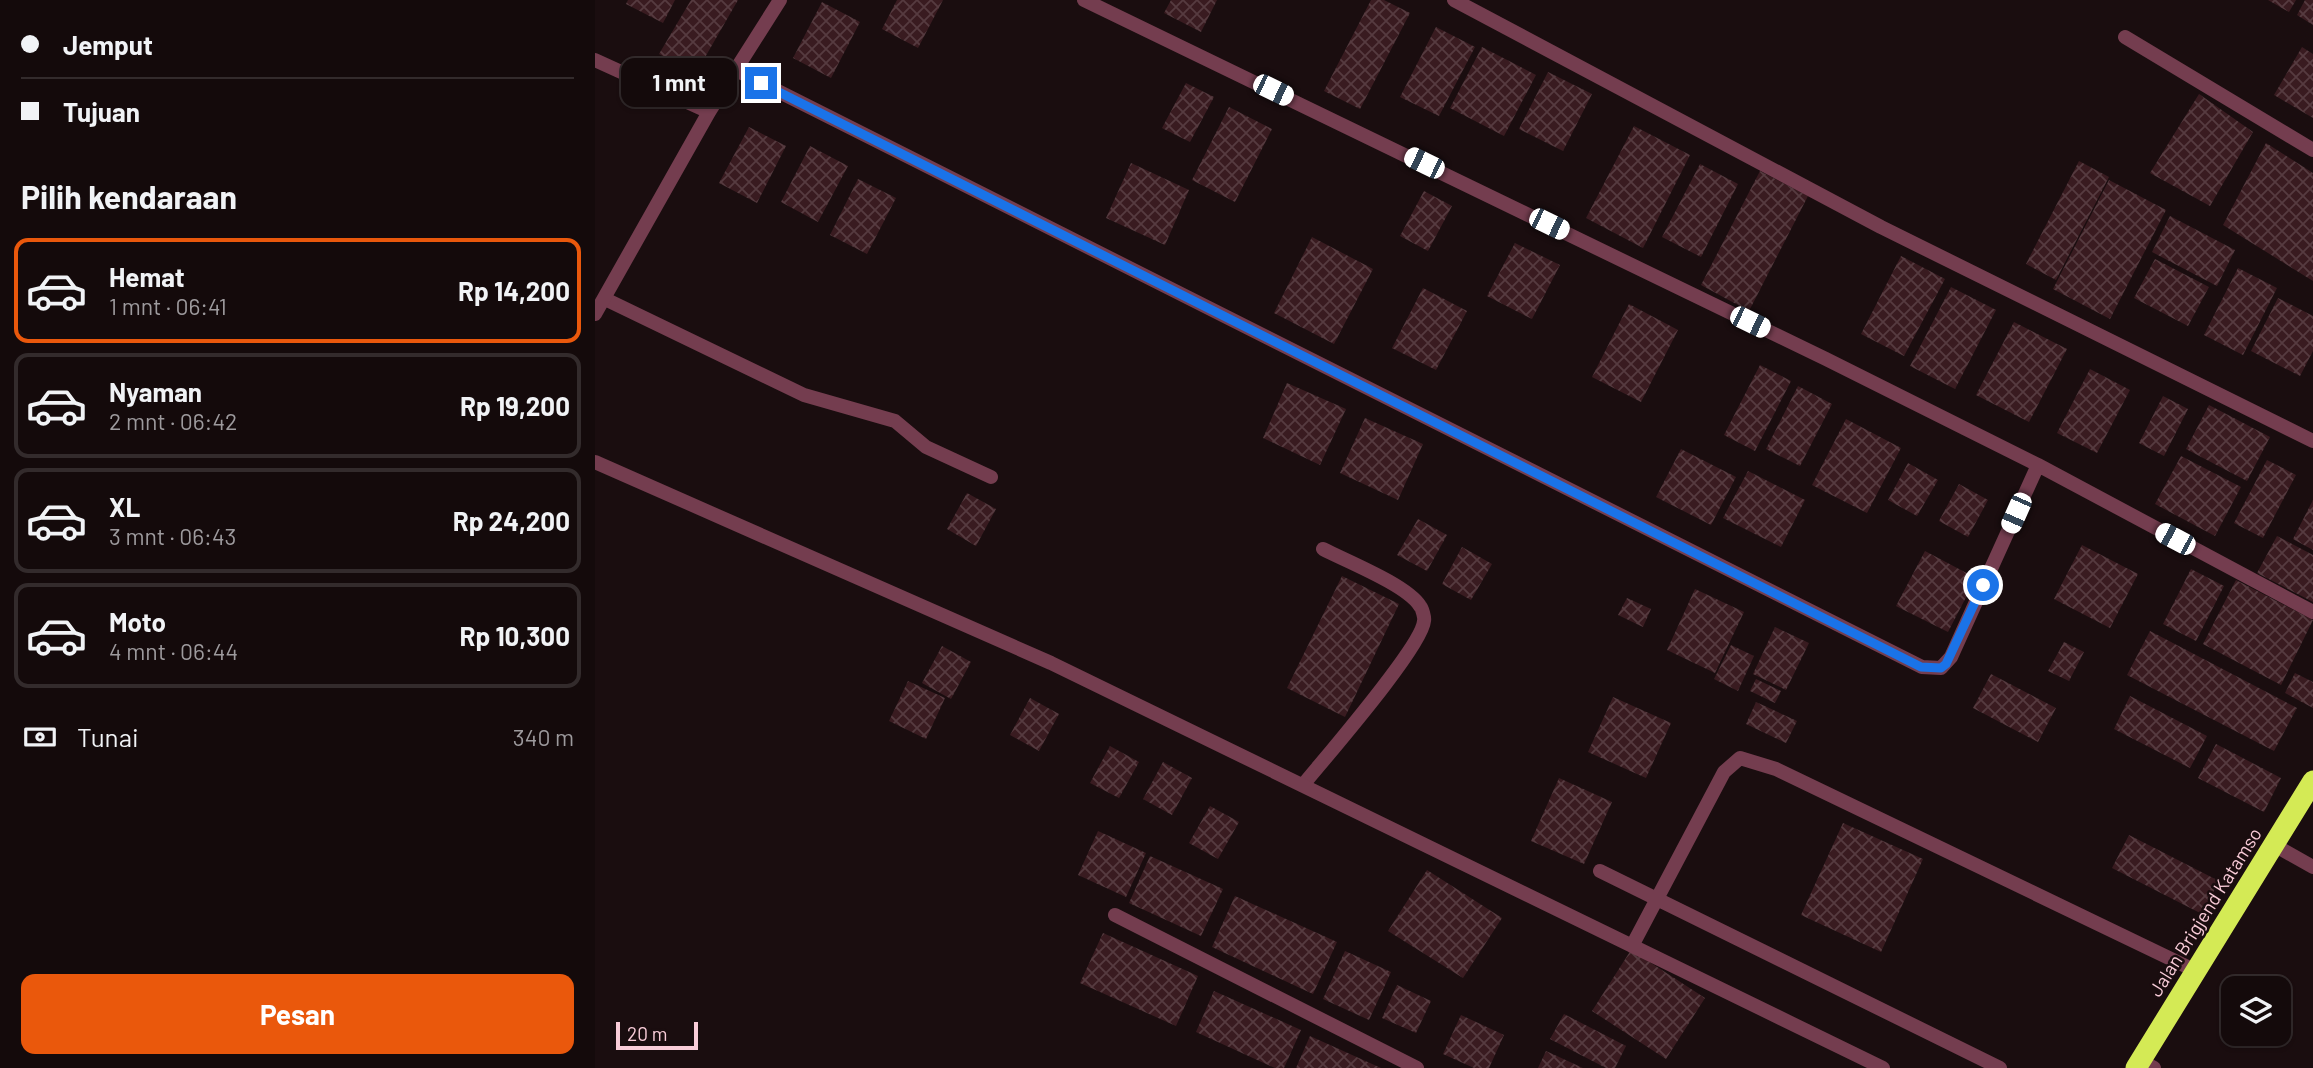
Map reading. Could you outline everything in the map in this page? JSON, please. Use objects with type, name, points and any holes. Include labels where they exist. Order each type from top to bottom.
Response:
[{"type":"highway","name":"Jalan Brigjend Katamso","points":[[2144,1066],[2196,971],[2313,781]]},
{"type":"street","points":[[595,314],[600,296],[709,112],[780,0]]},
{"type":"street","points":[[1084,0],[1763,328],[2038,465],[2313,612]]},
{"type":"street","points":[[1454,0],[1881,227],[2313,441]]},
{"type":"street","points":[[2125,37],[2313,150]]},
{"type":"street","points":[[595,60],[709,112]]},
{"type":"street","points":[[736,70],[1921,667],[1941,668],[1951,657],[2038,465]]},
{"type":"street","points":[[600,296],[804,395],[895,421],[926,447],[991,477]]},
{"type":"street","points":[[595,462],[1051,663],[1883,1068]]},
{"type":"street","points":[[1303,785],[1363,713],[1414,644],[1424,621],[1421,606],[1404,590],[1323,549]]},
{"type":"street","points":[[1632,946],[1724,772],[1740,758],[1776,769],[2196,971]]},
{"type":"street","points":[[2274,845],[2313,867]]},
{"type":"street","points":[[1600,871],[2000,1068]]},
{"type":"street","points":[[1115,915],[1417,1068]]},
{"type":"building","points":[[628,0],[675,0],[663,23],[626,4]]},
{"type":"building","points":[[691,0],[738,0],[696,73],[659,54]]},
{"type":"building","points":[[897,0],[943,0],[918,48],[882,29]]},
{"type":"building","points":[[1171,0],[1217,0],[1201,32],[1164,13]]},
{"type":"building","points":[[1371,0],[1384,0],[1410,13],[1360,109],[1324,91]]},
{"type":"building","points":[[2268,0],[2296,0],[2289,12]]},
{"type":"building","points":[[2305,0],[2313,0],[2313,25],[2297,15]]},
{"type":"building","points":[[822,2],[860,22],[831,78],[793,58]]},
{"type":"building","points":[[1436,27],[1475,47],[1439,116],[1400,97]]},
{"type":"building","points":[[1482,47],[1536,75],[1504,136],[1450,108]]},
{"type":"building","points":[[2302,47],[2313,54],[2313,118],[2274,95]]},
{"type":"building","points":[[1548,72],[1592,94],[1563,151],[1519,129]]},
{"type":"building","points":[[1186,83],[1214,97],[1190,142],[1162,128]]},
{"type":"building","points":[[2199,94],[2253,132],[2210,206],[2150,173]]},
{"type":"building","points":[[1229,107],[1272,129],[1235,202],[1192,180]]},
{"type":"building","points":[[1634,126],[1690,155],[1643,248],[1586,218]]},
{"type":"building","points":[[749,127],[786,146],[757,203],[719,183]]},
{"type":"building","points":[[2266,143],[2313,173],[2313,281],[2223,225]]},
{"type":"building","points":[[810,146],[848,166],[818,222],[781,202]]},
{"type":"building","points":[[2079,161],[2109,177],[2056,280],[2026,264]]},
{"type":"building","points":[[1131,163],[1189,190],[1165,245],[1106,218]]},
{"type":"building","points":[[1700,164],[1738,184],[1701,257],[1662,237]]},
{"type":"building","points":[[1760,171],[1808,196],[1749,311],[1701,285]]},
{"type":"building","points":[[858,179],[896,198],[867,254],[830,235]]},
{"type":"building","points":[[2109,180],[2166,210],[2110,319],[2053,289]]},
{"type":"building","points":[[1424,191],[1452,206],[1428,251],[1400,236]]},
{"type":"building","points":[[2170,216],[2235,250],[2217,286],[2152,252]]},
{"type":"building","points":[[1312,237],[1373,269],[1334,344],[1274,313]]},
{"type":"building","points":[[1515,243],[1560,265],[1532,319],[1487,296]]},
{"type":"building","points":[[1901,256],[1945,279],[1904,356],[1861,334]]},
{"type":"building","points":[[2155,259],[2209,287],[2188,326],[2134,298]]},
{"type":"building","points":[[2238,268],[2277,288],[2243,355],[2204,335]]},
{"type":"building","points":[[1951,287],[1996,310],[1955,389],[1910,366]]},
{"type":"building","points":[[1423,288],[1467,311],[1436,370],[1392,348]]},
{"type":"building","points":[[2278,298],[2313,316],[2313,351],[2300,376],[2251,351]]},
{"type":"building","points":[[1629,304],[1678,330],[1641,402],[1592,377]]},
{"type":"building","points":[[2014,322],[2067,349],[2029,422],[1976,395]]},
{"type":"building","points":[[1760,365],[1791,381],[1755,451],[1724,435]]},
{"type":"building","points":[[2090,369],[2130,390],[2097,453],[2057,433]]},
{"type":"building","points":[[1287,383],[1346,409],[1320,465],[1263,438]]},
{"type":"building","points":[[1798,386],[1832,404],[1800,466],[1766,449]]},
{"type":"building","points":[[2163,396],[2188,409],[2164,456],[2139,443]]},
{"type":"building","points":[[2209,405],[2270,437],[2247,481],[2186,449]]},
{"type":"building","points":[[1365,418],[1423,444],[1398,500],[1340,473]]},
{"type":"building","points":[[1846,419],[1901,448],[1867,513],[1812,485]]},
{"type":"building","points":[[1681,449],[1736,477],[1711,525],[1656,497]]},
{"type":"building","points":[[2181,456],[2241,487],[2215,536],[2155,504]]},
{"type":"building","points":[[2267,460],[2296,475],[2263,538],[2234,523]]},
{"type":"building","points":[[1908,463],[1938,480],[1917,516],[1888,500]]},
{"type":"building","points":[[1748,471],[1805,500],[1781,547],[1723,518]]},
{"type":"building","points":[[1959,484],[1988,500],[1968,537],[1939,521]]},
{"type":"building","points":[[967,493],[996,509],[976,546],[947,529]]},
{"type":"building","points":[[2313,500],[2313,550],[2293,539]]},
{"type":"building","points":[[1418,519],[1447,535],[1427,571],[1397,555]]},
{"type":"building","points":[[2277,536],[2313,555],[2313,602],[2257,573]]},
{"type":"building","points":[[2082,545],[2138,574],[2110,628],[2054,599]]},
{"type":"building","points":[[1462,547],[1492,564],[1471,600],[1442,584]]},
{"type":"building","points":[[1925,551],[1976,578],[1948,632],[1896,606]]},
{"type":"building","points":[[2191,569],[2224,586],[2196,641],[2163,624]]},
{"type":"building","points":[[1342,576],[1399,604],[1345,717],[1287,688]]},
{"type":"building","points":[[2236,580],[2313,620],[2281,685],[2203,644]]},
{"type":"building","points":[[1695,589],[1744,612],[1715,673],[1667,650]]},
{"type":"building","points":[[1627,598],[1651,609],[1643,627],[1618,615]]},
{"type":"building","points":[[1775,627],[1809,643],[1786,690],[1753,674]]},
{"type":"building","points":[[2150,631],[2297,708],[2274,751],[2127,675]]},
{"type":"building","points":[[2064,642],[2084,652],[2069,681],[2048,671]]},
{"type":"building","points":[[1731,645],[1754,656],[1738,691],[1714,679]]},
{"type":"building","points":[[942,646],[971,662],[951,699],[922,683]]},
{"type":"building","points":[[2295,673],[2313,682],[2313,708],[2285,693]]},
{"type":"building","points":[[1991,674],[2056,708],[2038,742],[1973,708]]},
{"type":"building","points":[[1756,679],[1781,691],[1775,703],[1750,691]]},
{"type":"building","points":[[908,681],[945,698],[926,739],[889,721]]},
{"type":"building","points":[[2130,696],[2207,736],[2190,768],[2114,729]]},
{"type":"building","points":[[1613,697],[1671,723],[1646,778],[1588,752]]},
{"type":"building","points":[[1030,698],[1059,714],[1039,751],[1010,735]]},
{"type":"building","points":[[1756,702],[1797,721],[1786,743],[1746,724]]},
{"type":"building","points":[[2216,744],[2281,778],[2264,812],[2198,778]]},
{"type":"building","points":[[1110,746],[1139,762],[1119,798],[1090,783]]},
{"type":"building","points":[[1163,762],[1192,778],[1172,815],[1143,799]]},
{"type":"building","points":[[1559,778],[1612,802],[1584,864],[1531,841]]},
{"type":"building","points":[[1210,806],[1239,822],[1218,859],[1189,843]]},
{"type":"building","points":[[1843,823],[1923,859],[1881,952],[1801,915]]},
{"type":"building","points":[[1098,831],[1146,853],[1126,897],[1078,875]]},
{"type":"building","points":[[2129,835],[2219,881],[2202,914],[2112,868]]},
{"type":"building","points":[[1150,856],[1223,889],[1201,936],[1129,903]]},
{"type":"building","points":[[1427,870],[1502,918],[1463,978],[1388,931]]},
{"type":"building","points":[[1235,896],[1337,942],[1313,994],[1212,947]]},
{"type":"building","points":[[1103,933],[1198,976],[1176,1026],[1080,983]]},
{"type":"building","points":[[1631,950],[1705,998],[1666,1059],[1592,1011]]},
{"type":"building","points":[[1345,951],[1391,972],[1369,1020],[1323,999]]},
{"type":"building","points":[[1397,985],[1431,1001],[1416,1033],[1382,1018]]},
{"type":"building","points":[[1214,991],[1301,1030],[1284,1068],[1275,1068],[1196,1032]]},
{"type":"building","points":[[1564,1014],[1626,1046],[1615,1068],[1606,1068],[1550,1039]]},
{"type":"building","points":[[1461,1015],[1504,1035],[1489,1068],[1474,1068],[1443,1054]]},
{"type":"building","points":[[1310,1036],[1381,1068],[1296,1068]]},
{"type":"building","points":[[1546,1051],[1583,1068],[1538,1068]]},
{"type":"route","points":[[761,83],[1921,667],[1941,668],[1946,664],[1983,585]]}]
